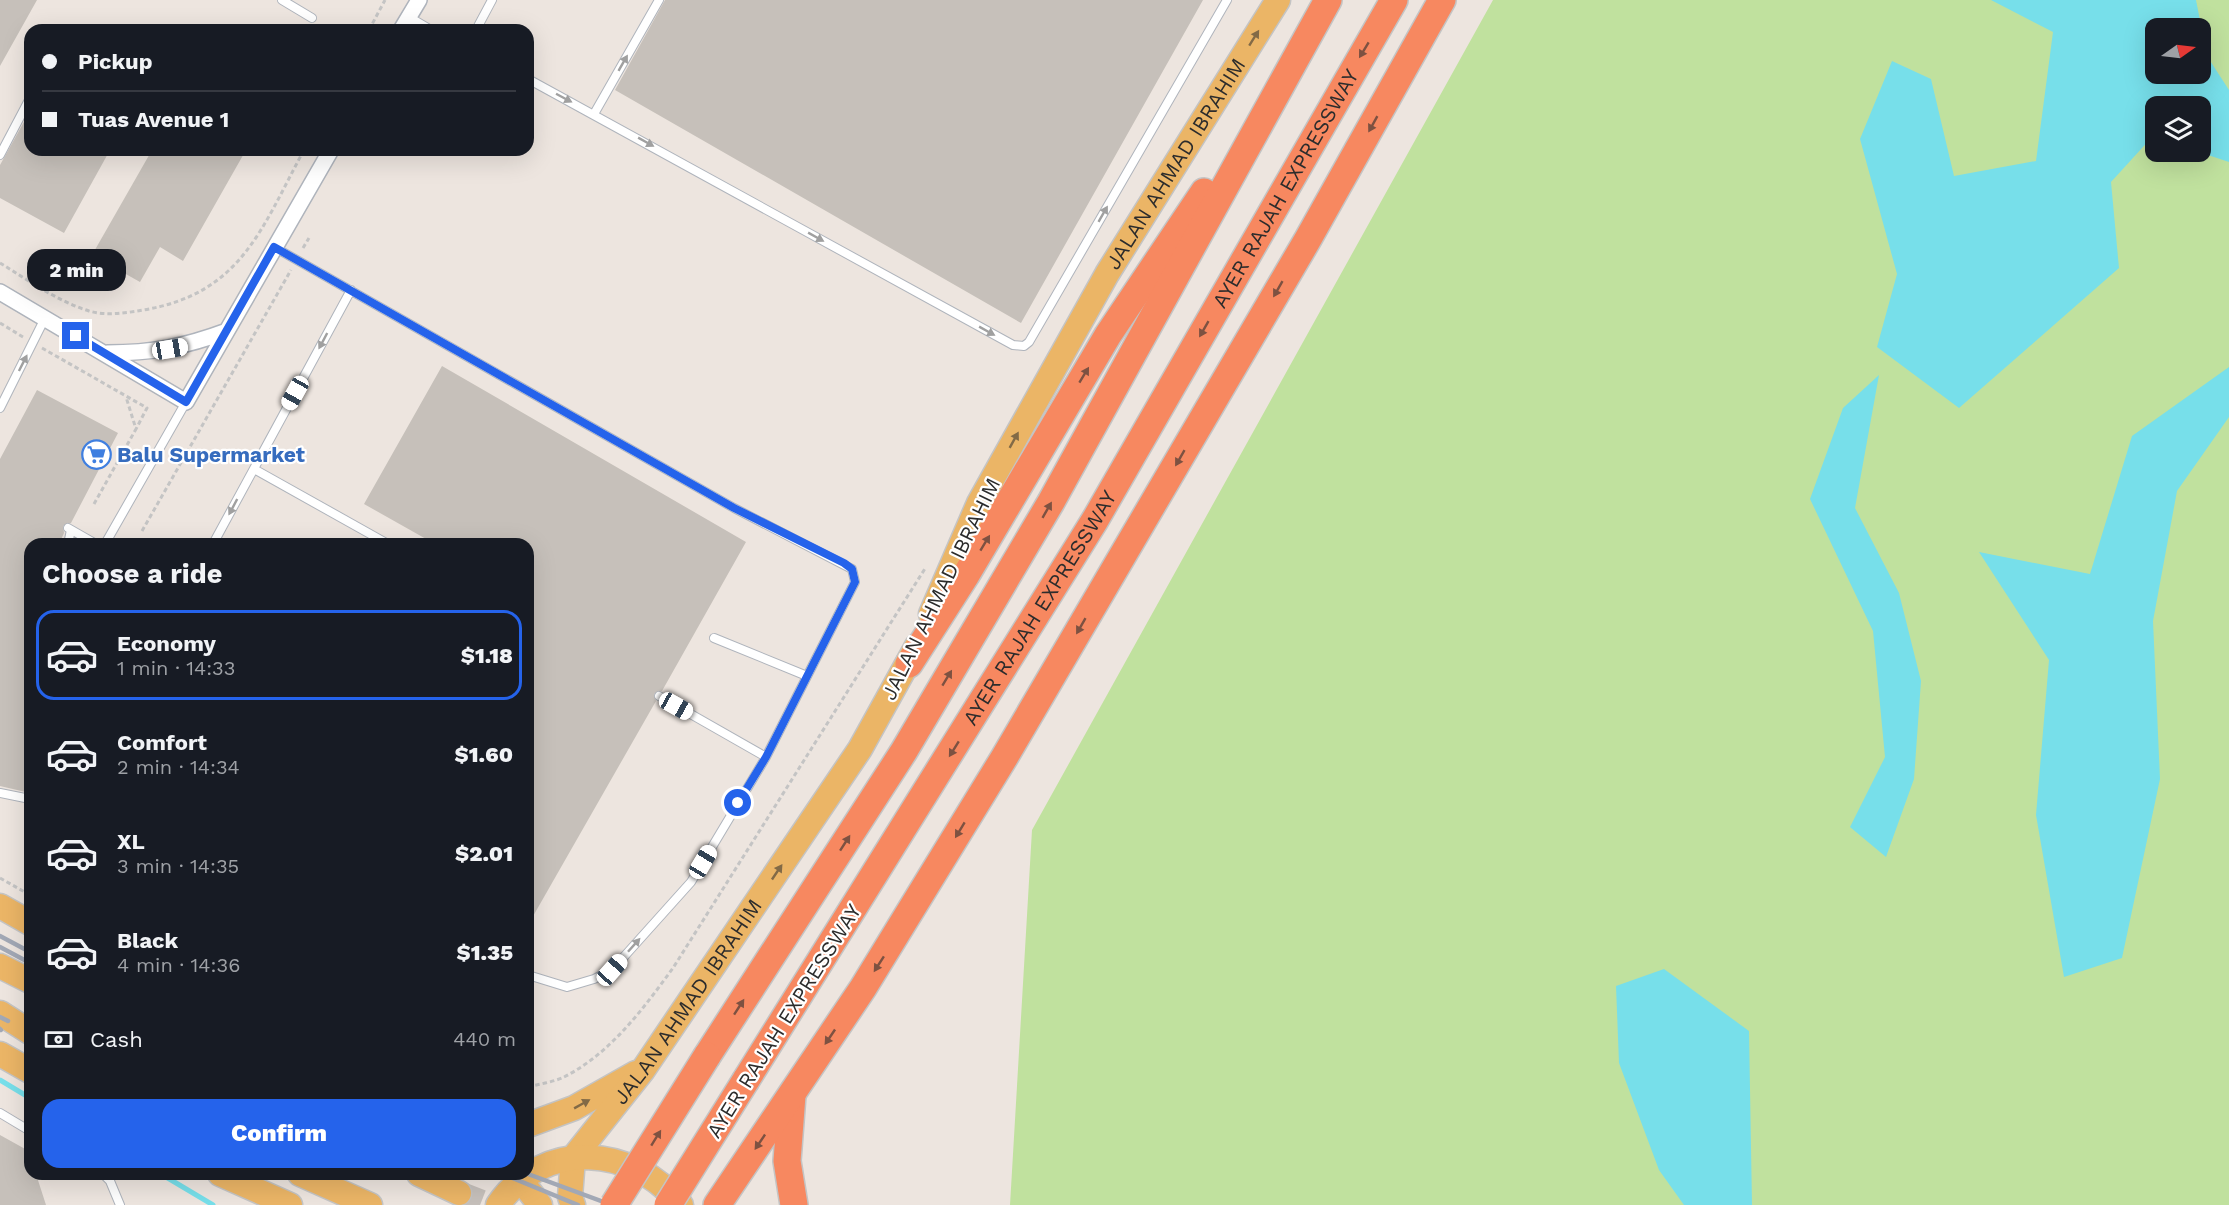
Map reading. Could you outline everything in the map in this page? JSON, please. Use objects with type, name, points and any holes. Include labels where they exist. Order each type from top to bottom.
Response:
[{"type":"highway","name":"AYER RAJAH EXPRESSWAY","points":[[614,1205],[707,1056],[904,751],[1051,502],[1328,0]]},
{"type":"highway","name":"AYER RAJAH EXPRESSWAY","points":[[668,1205],[1095,520],[1394,0]]},
{"type":"highway","points":[[717,1205],[894,939],[1004,758],[1308,239],[1442,0]]},
{"type":"highway","points":[[909,664],[966,575],[1108,335],[1303,46]]},
{"type":"highway","points":[[792,1094],[787,1161],[794,1205]]},
{"type":"main road","name":"JALAN AHMAD IBRAHIM","points":[[573,1158],[621,1101],[643,1070],[860,749],[909,664],[979,503],[1107,274],[1278,0]]},
{"type":"main road","points":[[0,906],[24,920]]},
{"type":"main road","points":[[0,966],[24,978]]},
{"type":"main road","points":[[0,1013],[24,1028]]},
{"type":"main road","points":[[0,1053],[24,1067]]},
{"type":"main road","points":[[534,1123],[574,1108],[643,1070]]},
{"type":"main road","points":[[534,1171],[573,1158],[599,1157],[625,1162],[649,1174],[681,1205]]},
{"type":"main road","points":[[573,1158],[570,1197],[573,1205]]},
{"type":"main road","points":[[234,1180],[290,1205]]},
{"type":"main road","points":[[314,1180],[370,1205]]},
{"type":"main road","points":[[432,1180],[459,1193]]},
{"type":"main road","points":[[498,1205],[517,1180]]},
{"type":"main road","points":[[521,1180],[540,1205]]},
{"type":"street","points":[[405,24],[419,0]]},
{"type":"street","points":[[0,292],[186,402],[327,156]]},
{"type":"street","points":[[106,353],[148,353],[180,347],[226,331]]},
{"type":"lane","points":[[282,0],[312,18]]},
{"type":"lane","points":[[479,24],[492,0]]},
{"type":"lane","points":[[594,114],[659,0]]},
{"type":"lane","points":[[534,82],[1013,345],[1024,346],[1029,342],[1227,0]]},
{"type":"lane","points":[[0,155],[24,109]]},
{"type":"lane","points":[[274,247],[734,508],[852,569],[855,582],[766,757],[691,882],[612,970],[594,979],[567,987],[534,977]]},
{"type":"lane","points":[[216,538],[351,290]]},
{"type":"lane","points":[[0,408],[45,318]]},
{"type":"lane","points":[[108,538],[186,402]]},
{"type":"lane","points":[[254,469],[377,538]]},
{"type":"lane","points":[[68,538],[69,529],[85,538]]},
{"type":"lane","points":[[714,638],[807,676]]},
{"type":"lane","points":[[659,696],[766,757]]},
{"type":"lane","points":[[0,793],[24,798]]},
{"type":"lane","points":[[0,1113],[24,1127]]},
{"type":"lane","points":[[109,1180],[120,1205]]},
{"type":"path","points":[[372,24],[385,0]]},
{"type":"path","points":[[0,263],[67,302],[91,312],[119,314],[157,308],[222,278],[248,252],[301,156]]},
{"type":"path","points":[[142,531],[309,238]]},
{"type":"path","points":[[0,323],[147,408],[94,504]]},
{"type":"path","points":[[125,395],[136,429]]},
{"type":"path","points":[[534,1085],[563,1078],[598,1054],[636,1019],[673,968],[928,564]]},
{"type":"path","points":[[0,878],[24,892]]},
{"type":"green space","points":[[1493,0],[2229,0],[2229,1205],[1010,1205],[1032,830]]},
{"type":"water","points":[[1991,0],[2196,0],[2200,18],[2145,18],[2145,84],[2211,84],[2211,62],[2229,90],[2229,162],[2211,156],[2211,96],[2145,96],[2145,145],[2111,182],[2119,268],[1959,408],[1877,347],[1897,274],[1860,139],[1892,61],[1931,79],[1954,176],[2036,161],[2053,32]]},
{"type":"water","points":[[2229,367],[2229,417],[2177,491],[2153,621],[2160,779],[2122,958],[2064,977],[2036,815],[2049,660],[1979,552],[2090,574],[2132,436]]},
{"type":"water","points":[[1879,375],[1855,508],[1899,593],[1921,681],[1914,779],[1886,857],[1850,827],[1885,757],[1873,631],[1810,499],[1843,408]]},
{"type":"water","points":[[1664,969],[1749,1031],[1752,1205],[1684,1205],[1659,1170],[1619,1063],[1616,986]]},
{"type":"building","points":[[0,0],[37,0],[0,66]]},
{"type":"building","points":[[665,0],[1203,0],[1021,323],[615,90]]},
{"type":"building","points":[[24,122],[24,156],[107,156],[64,233],[0,198],[0,165]]},
{"type":"building","points":[[149,156],[243,156],[183,261],[160,247],[140,282],[92,255]]},
{"type":"building","points":[[442,366],[746,542],[662,691],[654,694],[656,701],[534,914],[534,538],[424,538],[364,504]]},
{"type":"building","points":[[37,390],[118,433],[71,523],[63,526],[62,538],[24,538],[24,792],[0,786],[0,459]]},
{"type":"building","points":[[0,1135],[24,1148],[24,1180],[38,1180],[46,1205],[0,1205]]},
{"type":"waterway","points":[[0,1080],[24,1094]]},
{"type":"waterway","points":[[171,1180],[213,1205]]},
{"type":"tunnel","points":[[459,1193],[490,1205]]},
{"type":"railway","points":[[0,936],[24,949]]},
{"type":"railway","points":[[0,947],[24,960]]},
{"type":"railway","points":[[0,1017],[8,1021]]},
{"type":"railway","points":[[534,1176],[612,1205]]},
{"type":"railway","points":[[518,1180],[578,1205]]},
{"type":"place","name":"Balu Supermarket","points":[[96,455]]},
{"type":"route","points":[[76,336],[186,402],[274,247],[734,508],[844,563],[852,569],[855,582],[766,757],[738,803]]}]
